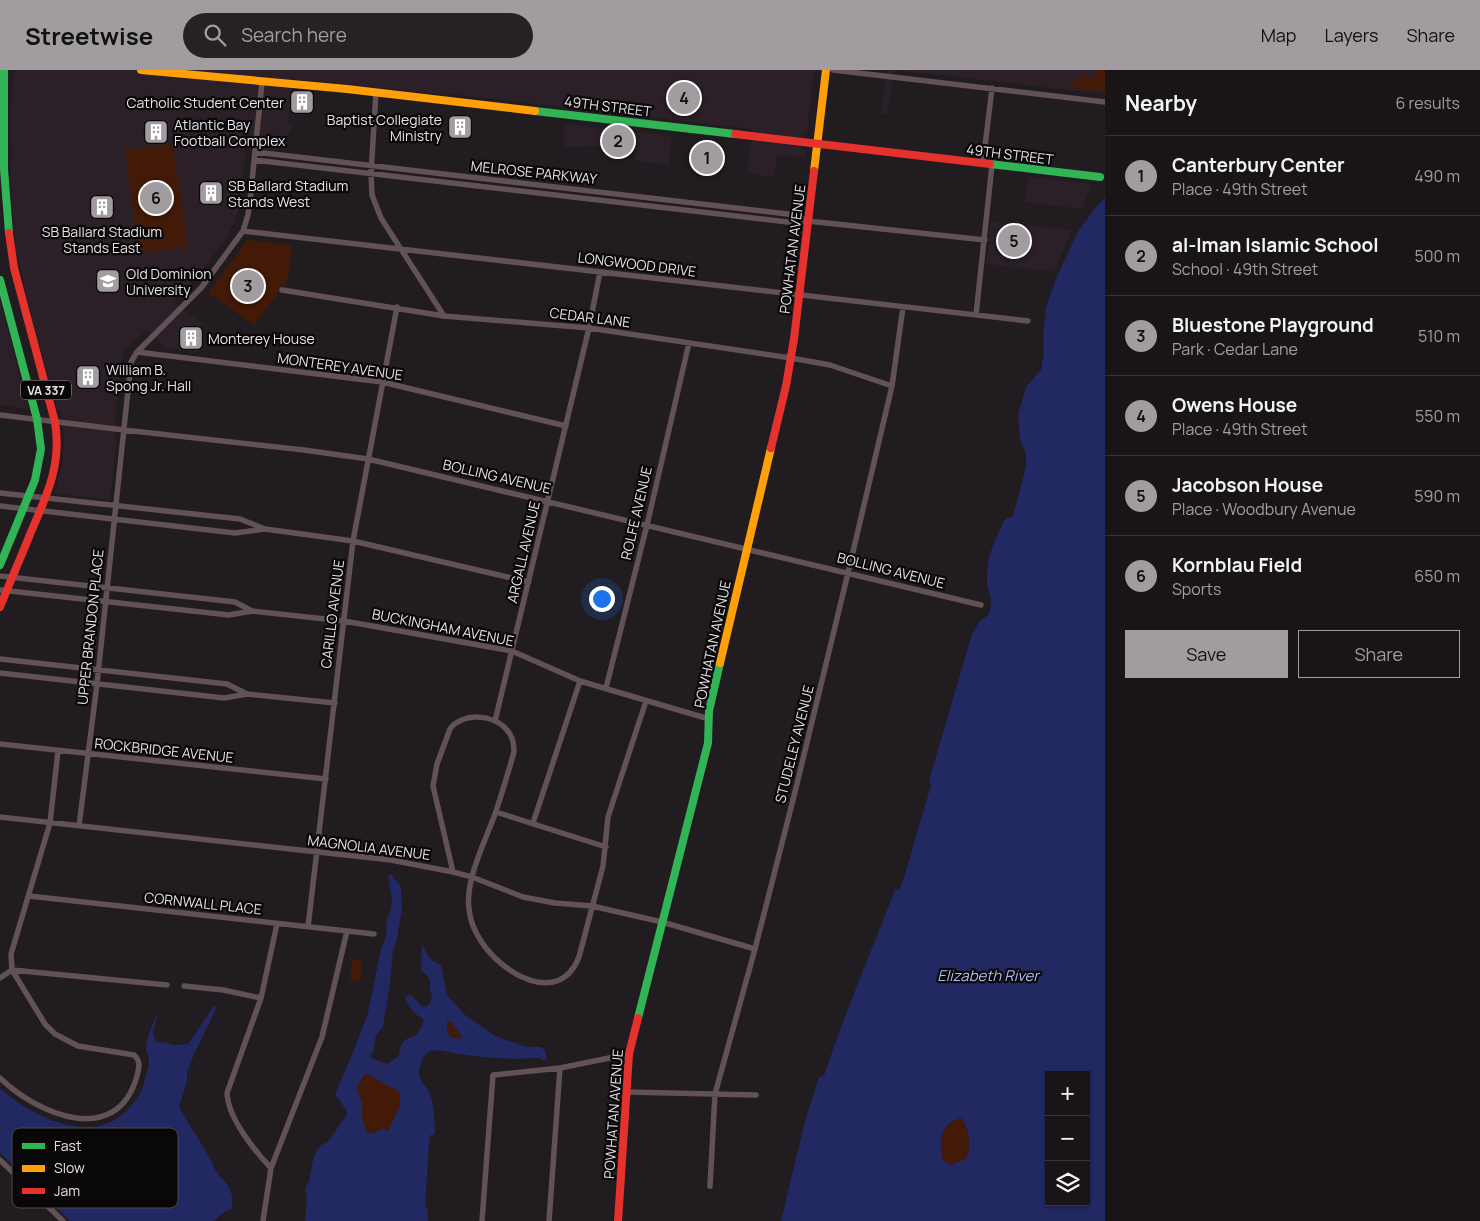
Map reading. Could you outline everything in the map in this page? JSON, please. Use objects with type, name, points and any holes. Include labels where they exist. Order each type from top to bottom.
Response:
[{"type":"street","name":"VA 337","points":[[0,607],[3,590],[12,577],[53,478],[57,458],[55,422],[14,268],[10,246],[3,138],[4,70]]},
{"type":"street","name":"49TH STREET","points":[[141,70],[262,82],[308,84],[1100,177]]},
{"type":"street","name":"POWHATAN AVENUE","points":[[618,1221],[629,1054],[708,743],[712,695],[792,358],[826,70]]},
{"type":"street","points":[[833,70],[1105,102]]},
{"type":"street","points":[[137,352],[201,288],[243,231],[248,215],[262,82]]},
{"type":"street","points":[[983,164],[992,88]]},
{"type":"street","points":[[376,92],[371,166],[372,195],[381,218],[444,316]]},
{"type":"street","name":"MELROSE PARKWAY","points":[[255,152],[796,215],[808,221]]},
{"type":"street","name":"MELROSE PARKWAY","points":[[254,160],[786,222],[808,221],[985,240]]},
{"type":"street","points":[[976,315],[992,165]]},
{"type":"street","name":"LONGWOOD DRIVE","points":[[243,231],[1028,321]]},
{"type":"street","name":"ARGALL AVENUE","points":[[495,721],[589,328],[600,272]]},
{"type":"street","name":"VA 337","points":[[0,280],[40,435],[40,460],[35,480],[0,564]]},
{"type":"street","name":"CEDAR LANE","points":[[282,290],[444,316],[589,328],[792,358],[830,365],[892,386]]},
{"type":"street","name":"CARILLO AVENUE","points":[[308,927],[353,541],[397,307]]},
{"type":"street","name":"STUDELEY AVENUE","points":[[710,1186],[715,1094],[796,792],[892,386],[903,307]]},
{"type":"street","name":"ROLFE AVENUE","points":[[606,688],[647,525],[689,343]]},
{"type":"street","name":"MONTEREY AVENUE","points":[[137,352],[382,382],[566,426]]},
{"type":"street","name":"UPPER BRANDON PLACE","points":[[79,826],[97,684],[130,362],[137,352]]},
{"type":"street","name":"BOLLING AVENUE","points":[[0,415],[368,459],[981,605]]},
{"type":"street","points":[[0,493],[240,519],[265,529],[353,541],[529,582]]},
{"type":"street","points":[[0,506],[235,533],[265,529]]},
{"type":"street","name":"BUCKINGHAM AVENUE","points":[[0,576],[235,602],[252,610],[344,621],[512,651],[580,680],[709,719]]},
{"type":"street","name":"BUCKINGHAM AVENUE","points":[[3,590],[229,615],[252,610]]},
{"type":"street","points":[[0,658],[227,684],[247,694]]},
{"type":"street","points":[[0,673],[224,698],[247,694],[335,703]]},
{"type":"street","points":[[534,824],[580,680]]},
{"type":"street","points":[[453,872],[433,786],[437,764],[450,729],[457,721],[476,717],[495,721],[507,729],[514,743],[514,752],[496,812],[468,892],[472,921],[481,942],[501,964],[534,982],[550,983],[563,979],[572,971],[579,957],[603,866],[608,817],[646,701]]},
{"type":"street","name":"ROCKBRIDGE AVENUE","points":[[0,744],[88,755],[326,779]]},
{"type":"street","points":[[0,1078],[14,1091],[39,1106],[67,1117],[89,1120],[110,1114],[119,1108],[133,1090],[139,1067],[137,1058],[134,1055],[78,1046],[56,1034],[45,1024],[12,970],[11,954],[50,823],[58,751]]},
{"type":"street","points":[[496,812],[606,847]]},
{"type":"street","name":"MAGNOLIA AVENUE","points":[[0,817],[391,860],[472,877],[523,897],[555,903],[592,906],[662,922],[755,949]]},
{"type":"street","name":"CORNWALL PLACE","points":[[29,896],[374,934]]},
{"type":"street","points":[[272,1168],[258,1154],[229,1109],[227,1093],[261,998],[277,924]]},
{"type":"street","points":[[263,1221],[272,1168],[322,1038],[347,931]]},
{"type":"street","points":[[0,978],[12,970],[167,985]]},
{"type":"street","points":[[184,986],[223,990],[261,998]]},
{"type":"street","points":[[482,1221],[493,1075],[560,1068],[629,1054]]},
{"type":"street","points":[[549,1221],[560,1068]]},
{"type":"street","points":[[627,1092],[756,1095]]},
{"type":"street","points":[[0,1160],[12,1172]]},
{"type":"street","points":[[50,1208],[63,1221]]},
{"type":"shaded area","name":"Old Dominion University","points":[[18,70],[814,70],[807,131],[802,135],[801,150],[806,151],[805,158],[777,155],[775,177],[747,174],[752,129],[440,93],[294,79],[288,122],[295,124],[277,151],[246,148],[239,208],[235,221],[226,239],[201,272],[173,302],[202,322],[198,352],[164,348],[148,329],[123,353],[115,417],[116,442],[110,500],[54,493],[62,465],[64,436],[60,410],[57,410],[16,251],[12,205],[10,120],[13,75]]},
{"type":"shaded area","points":[[887,70],[894,70],[888,114],[881,114]]},
{"type":"shaded area","points":[[894,70],[1105,70],[1105,94]]},
{"type":"shaded area","points":[[1095,70],[1105,70],[1105,92],[1068,87],[1081,76],[1094,78]]},
{"type":"shaded area","points":[[565,124],[672,136],[669,165],[635,161],[636,146],[563,147]]},
{"type":"shaded area","points":[[173,144],[187,247],[139,253],[125,150]]},
{"type":"shaded area","points":[[1028,176],[1092,184],[1082,209],[1025,202]]},
{"type":"shaded area","points":[[991,221],[1072,230],[1054,272],[986,264]]},
{"type":"shaded area","points":[[247,240],[292,245],[288,280],[254,325],[208,293]]},
{"type":"shaded area","points":[[0,301],[23,388],[29,409],[0,405]]},
{"type":"shaded area","points":[[352,959],[362,961],[360,982],[350,980]]},
{"type":"shaded area","points":[[447,1019],[462,1037],[461,1039],[450,1037],[446,1025]]},
{"type":"shaded area","points":[[367,1074],[395,1088],[400,1094],[399,1107],[388,1131],[369,1133],[366,1131],[362,1117],[362,1103],[357,1089],[363,1076]]},
{"type":"shaded area","points":[[961,1118],[968,1132],[968,1153],[966,1159],[950,1165],[943,1160],[941,1140],[945,1128],[954,1120]]},
{"type":"water","name":"Elizabeth River","points":[[1105,197],[1105,1221],[781,1221],[805,1121],[819,1077],[824,1075],[895,890],[899,889],[903,881],[931,785],[929,782],[930,777],[972,634],[980,621],[989,612],[991,606],[987,584],[988,564],[997,535],[1004,521],[1013,516],[1026,466],[1026,454],[1020,439],[1018,414],[1026,387],[1041,370],[1044,353],[1043,338],[1046,307],[1056,279],[1077,233]],"holes":[[[961,1118],[968,1133],[968,1154],[966,1159],[950,1165],[943,1160],[941,1140],[949,1124]]]},
{"type":"water","points":[[392,874],[401,889],[402,909],[393,950],[383,1027],[376,1035],[373,1053],[370,1054],[371,1058],[387,1064],[399,1056],[403,1042],[416,1035],[422,1026],[423,1019],[411,1009],[405,996],[411,995],[421,1006],[426,1007],[431,1002],[430,980],[421,971],[422,944],[427,954],[437,964],[441,965],[447,995],[465,1015],[495,1036],[527,1047],[541,1047],[545,1051],[547,1060],[545,1061],[540,1058],[485,1057],[441,1050],[430,1051],[423,1058],[419,1071],[420,1079],[432,1099],[435,1125],[435,1135],[430,1135],[429,1145],[425,1205],[428,1221],[305,1221],[307,1199],[305,1188],[309,1181],[313,1160],[317,1150],[321,1145],[328,1142],[347,1114],[347,1111],[335,1094],[368,1013],[392,901],[388,875]],"holes":[[[447,1020],[452,1023],[462,1037],[461,1039],[450,1037],[447,1031]],[[367,1074],[394,1088],[400,1094],[399,1107],[388,1131],[382,1128],[374,1133],[366,1131],[362,1117],[362,1103],[357,1089],[363,1076]]]},
{"type":"water","points":[[214,1006],[217,1007],[194,1054],[187,1073],[187,1081],[179,1107],[214,1168],[229,1186],[231,1192],[232,1209],[226,1211],[213,1221],[70,1221],[57,1208],[178,1208],[178,1128],[12,1128],[12,1165],[0,1153],[0,1088],[28,1109],[45,1118],[81,1127],[99,1126],[115,1120],[133,1104],[142,1090],[149,1064],[147,1044],[159,1009],[153,1032],[155,1040],[160,1043],[188,1044]]},
{"type":"traffic: fast","points":[[4,70],[4,169],[9,233]]},
{"type":"traffic: fast","points":[[535,111],[735,134]]},
{"type":"traffic: fast","points":[[990,164],[1100,177]]},
{"type":"traffic: fast","points":[[0,280],[37,419],[41,449],[35,480],[0,565]]},
{"type":"traffic: fast","points":[[638,1018],[708,743],[709,711],[720,663]]},
{"type":"traffic: slow","points":[[141,70],[347,89],[535,111]]},
{"type":"traffic: slow","points":[[814,171],[826,70]]},
{"type":"traffic: slow","points":[[720,663],[771,448]]},
{"type":"traffic: jam","points":[[735,134],[990,164]]},
{"type":"traffic: jam","points":[[771,448],[786,386],[794,339],[814,171]]},
{"type":"traffic: jam","points":[[0,607],[52,479],[57,437],[55,422],[14,268],[9,233]]},
{"type":"traffic: jam","points":[[618,1221],[629,1054],[638,1018]]},
{"type":"place","name":"Owens House","points":[[684,98]]},
{"type":"place","name":"Catholic Student Center","points":[[302,102]]},
{"type":"place","name":"Baptist Collegiate Ministry","points":[[460,127]]},
{"type":"place","name":"Atlantic Bay Football Complex","points":[[156,132]]},
{"type":"place","name":"al-Iman Islamic School","points":[[618,141]]},
{"type":"place","name":"Canterbury Center","points":[[707,158]]},
{"type":"place","name":"SB Ballard Stadium Stands West","points":[[211,193]]},
{"type":"place","name":"Kornblau Field","points":[[156,198]]},
{"type":"place","name":"SB Ballard Stadium Stands East","points":[[102,207]]},
{"type":"place","name":"Jacobson House","points":[[1014,241]]},
{"type":"place","name":"Old Dominion University","points":[[108,281]]},
{"type":"place","name":"Bluestone Playground","points":[[248,286]]},
{"type":"place","name":"Monterey House","points":[[191,338]]},
{"type":"place","name":"William B. Spong Jr. Hall","points":[[88,377]]}]
